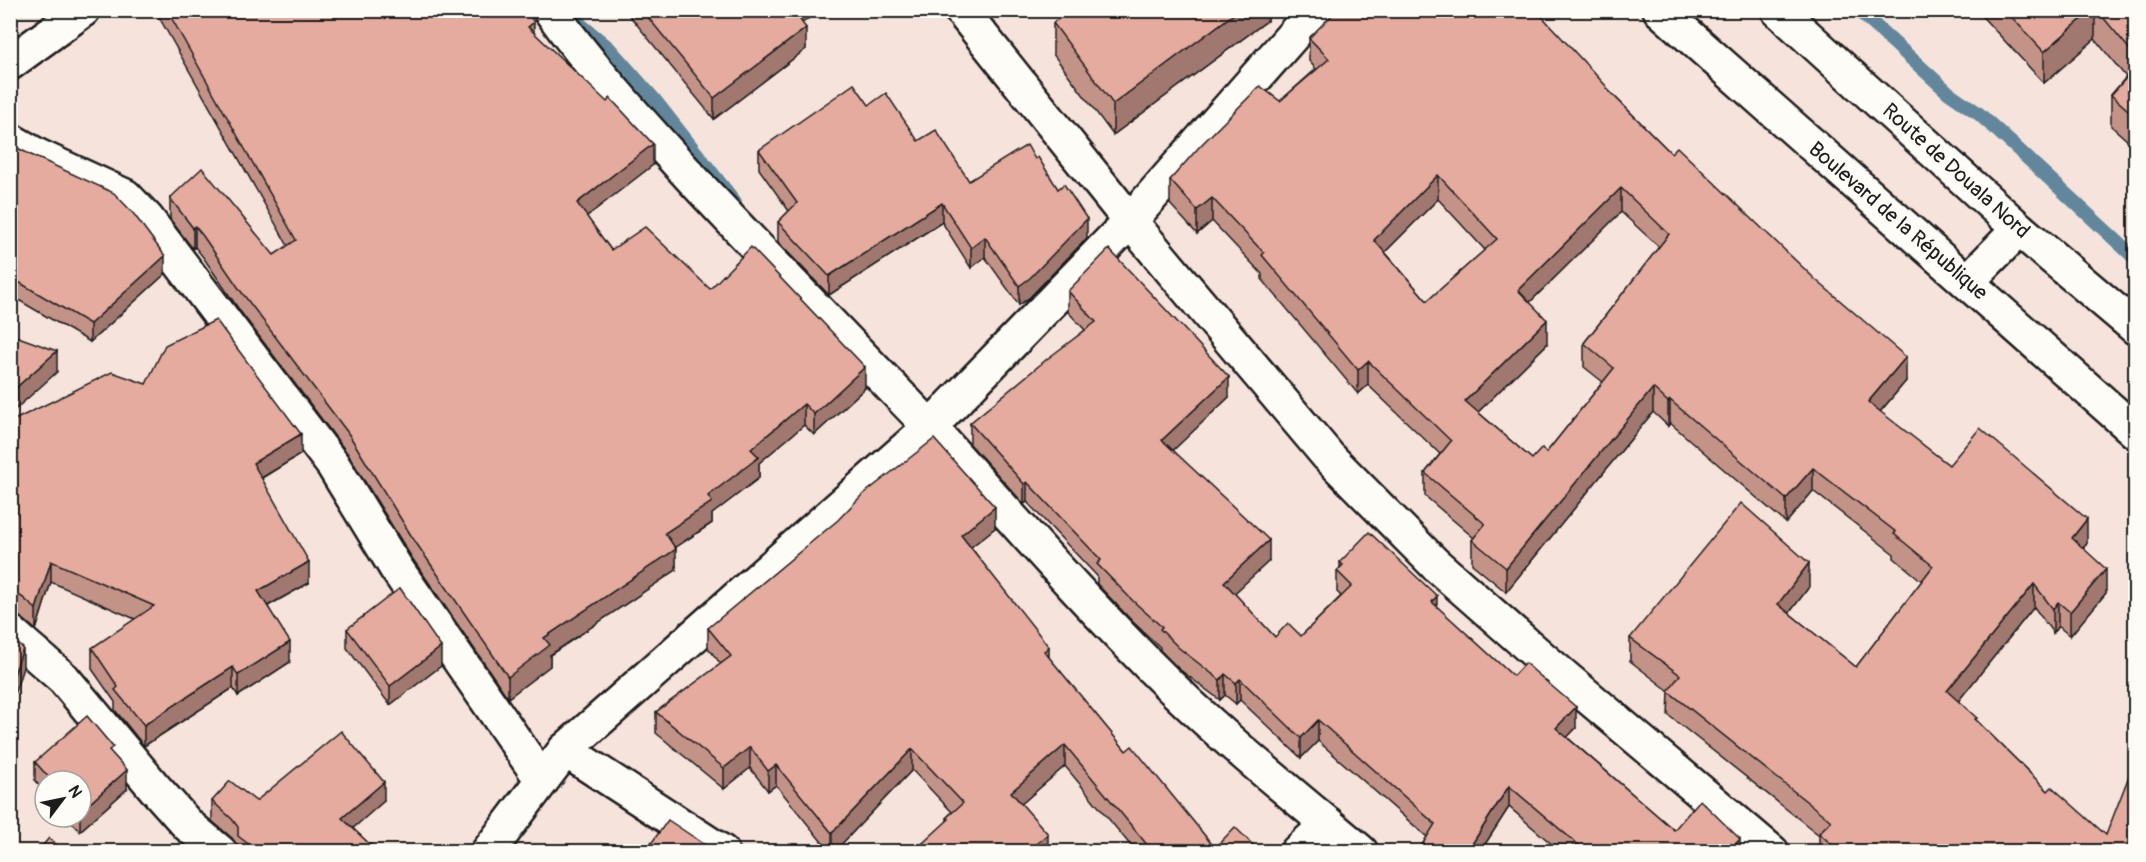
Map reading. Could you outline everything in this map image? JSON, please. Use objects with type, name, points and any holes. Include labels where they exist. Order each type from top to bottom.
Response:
[{"type":"street","points":[[10,63],[83,10]]},
{"type":"street","points":[[550,10],[566,33],[637,118],[740,230],[930,427],[1048,559],[1153,669],[1232,742],[1361,852]]},
{"type":"street","points":[[961,10],[1130,222],[1328,456],[1435,564],[1542,658],[1772,852]]},
{"type":"street","points":[[488,852],[564,750],[930,427],[1130,222],[1315,10]]},
{"type":"street","name":"Boulevard de la République","points":[[1660,10],[2136,432]]},
{"type":"street","name":"Route de Douala Nord","points":[[1778,10],[2019,229],[2136,328]]},
{"type":"street","points":[[10,141],[125,196],[147,219],[333,465],[396,568],[542,780]]},
{"type":"street","points":[[1967,282],[2019,229]]},
{"type":"street","points":[[10,632],[64,679],[188,825],[220,852]]},
{"type":"street","points":[[564,750],[722,852]]},
{"type":"street","points":[[1297,852],[1328,824]]},
{"type":"building","points":[[167,10],[525,10],[534,22],[528,27],[607,102],[610,98],[653,144],[577,203],[611,250],[645,227],[710,289],[751,247],[865,367],[814,414],[804,404],[751,449],[759,457],[708,496],[712,502],[665,533],[676,549],[544,638],[550,645],[508,677],[412,537],[348,433],[240,290],[203,236],[195,226],[193,228],[170,198],[202,168],[274,255],[296,240]]},
{"type":"building","points":[[642,10],[793,10],[806,28],[714,98]]},
{"type":"building","points":[[1069,10],[1239,10],[1113,104],[1053,23]]},
{"type":"building","points":[[1337,10],[1536,10],[1606,88],[1671,153],[1677,147],[1816,280],[1906,357],[1868,402],[1949,465],[1980,428],[2087,519],[2072,538],[2106,569],[2070,612],[2058,602],[2053,609],[2034,584],[1947,691],[1977,718],[1975,719],[2048,791],[2052,787],[2106,835],[2136,758],[2136,852],[1840,852],[1819,833],[1831,821],[1668,691],[1680,675],[1630,638],[1741,503],[1809,563],[1778,604],[1856,667],[1933,566],[1894,534],[1896,532],[1813,468],[1786,499],[1653,388],[1506,568],[1472,540],[1485,524],[1425,473],[1451,441],[1368,361],[1358,370],[1262,255],[1264,253],[1212,198],[1197,210],[1170,180],[1200,146],[1260,86],[1280,101],[1329,59],[1309,38]],"holes":[[[1438,175],[1497,239],[1427,301],[1374,240]],[[1621,188],[1669,234],[1584,343],[1614,368],[1546,453],[1542,448],[1532,459],[1465,401],[1547,320],[1518,290]]]},
{"type":"building","points":[[2005,10],[2092,10],[2044,52]]},
{"type":"building","points":[[2097,10],[2136,10],[2136,57]]},
{"type":"building","points":[[2136,67],[2136,117],[2111,95]]},
{"type":"building","points":[[854,84],[869,105],[886,93],[918,141],[936,130],[969,181],[1027,145],[1035,159],[1038,157],[1058,189],[1064,184],[1087,219],[1030,278],[1019,286],[985,237],[971,248],[942,203],[829,276],[778,222],[797,203],[759,150]]},
{"type":"building","points":[[10,144],[114,193],[133,213],[165,256],[90,324],[10,277]]},
{"type":"building","points":[[1109,249],[1229,377],[1162,440],[1269,540],[1224,582],[1275,637],[1288,623],[1301,636],[1352,586],[1337,571],[1343,565],[1340,562],[1369,532],[1437,596],[1432,602],[1513,676],[1525,663],[1576,707],[1556,728],[1674,830],[1700,800],[1740,839],[1728,852],[1581,852],[1583,849],[1509,786],[1467,852],[1430,852],[1422,845],[1435,824],[1318,720],[1301,738],[1240,679],[1236,683],[1225,674],[1220,680],[1179,648],[1160,629],[1162,627],[1097,564],[1101,560],[1027,482],[1024,484],[970,423],[1096,322],[1068,291]]},
{"type":"building","points":[[216,320],[301,434],[253,463],[309,562],[258,591],[290,642],[238,675],[233,667],[144,725],[115,690],[118,687],[92,648],[154,606],[51,561],[36,609],[22,597],[10,593],[10,529],[16,512],[10,510],[10,422],[112,372],[146,384],[165,345]]},
{"type":"building","points":[[10,334],[57,351],[10,393]]},
{"type":"building","points":[[934,439],[995,507],[961,535],[1049,647],[1044,651],[1126,751],[1132,746],[1215,848],[1235,827],[1260,852],[1153,852],[1065,745],[1011,792],[1048,834],[1026,852],[913,852],[963,803],[912,749],[832,833],[776,765],[768,771],[750,747],[724,768],[656,712],[731,656],[708,628],[838,520],[861,496]]},
{"type":"building","points":[[400,588],[441,647],[390,686],[347,629]]},
{"type":"building","points":[[10,637],[23,648],[10,686]]},
{"type":"building","points":[[87,716],[113,747],[109,750],[127,770],[93,800],[93,769],[41,769],[35,762]]},
{"type":"building","points":[[341,731],[384,782],[342,818],[378,852],[246,852],[251,846],[238,836],[238,827],[232,819],[212,801],[230,781],[256,801]]},
{"type":"building","points":[[668,820],[707,846],[715,852],[645,852]]},
{"type":"building","points":[[49,838],[65,852],[37,852]]},
{"type":"waterway","points":[[1858,10],[1949,93],[1978,113],[2136,259]]},
{"type":"waterway","points":[[573,13],[581,25],[610,49],[654,99],[735,202]]}]
